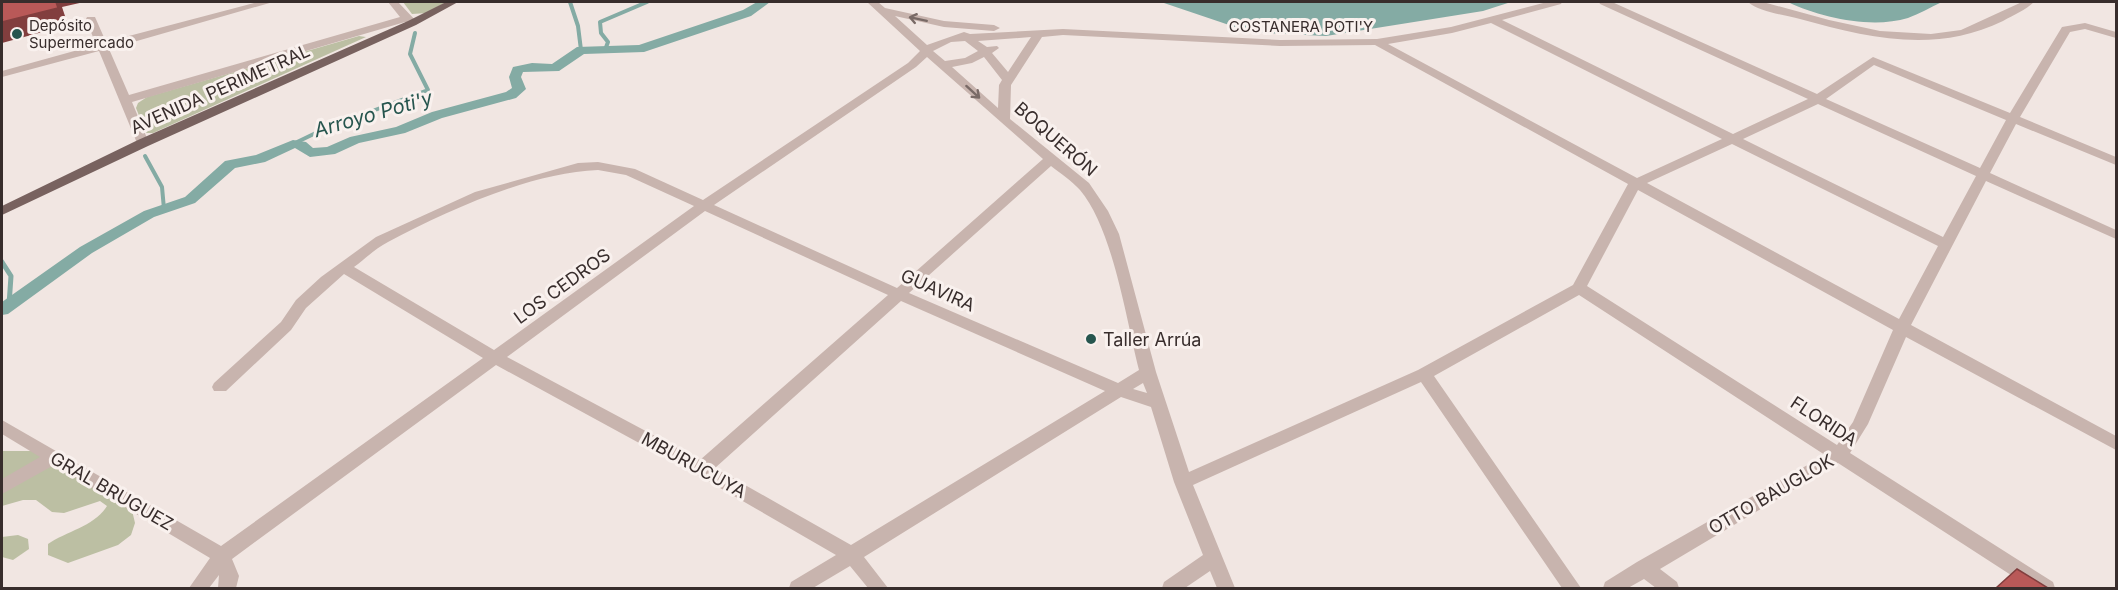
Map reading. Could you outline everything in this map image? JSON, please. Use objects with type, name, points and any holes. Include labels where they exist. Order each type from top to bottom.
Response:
[{"type":"main road","name":"AVENIDA PERIMETRAL","points":[[2,211],[143,143],[453,2]]},
{"type":"street","points":[[2,74],[268,2]]},
{"type":"street","points":[[124,100],[410,21],[393,2]]},
{"type":"street","name":"BOQUERÓN","points":[[872,2],[1004,120],[1084,186],[1112,234],[1148,372],[1183,482],[1226,588]]},
{"type":"street","name":"COSTANERA POTI'Y","points":[[1039,33],[1113,33],[1280,43],[1377,42],[1406,39],[1495,21],[1557,2]]},
{"type":"street","points":[[1604,2],[2116,235]]},
{"type":"street","points":[[1753,2],[1851,29],[1936,36],[1952,35],[1982,26],[2030,2]]},
{"type":"street","points":[[883,10],[944,24],[1039,33]]},
{"type":"street","points":[[91,18],[143,143]]},
{"type":"street","points":[[1495,21],[1947,245]]},
{"type":"street","points":[[944,24],[968,37],[986,51],[1008,80]]},
{"type":"street","name":"OTTO BAUGLOK","points":[[1612,588],[1840,454],[1860,424],[1902,327],[1985,175],[2013,118],[2066,29],[2085,26],[2116,34]]},
{"type":"street","points":[[926,50],[943,40],[1039,33]]},
{"type":"street","points":[[1004,120],[1005,86],[1039,33]]},
{"type":"street","points":[[942,64],[968,61],[1020,36]]},
{"type":"street","points":[[1377,42],[2116,444]]},
{"type":"street","name":"LOS CEDROS","points":[[222,556],[703,206],[912,65],[926,50]]},
{"type":"street","points":[[1183,482],[1424,374],[1579,288],[1635,184],[1818,99],[1873,60],[2116,162]]},
{"type":"street","points":[[702,469],[1052,158]]},
{"type":"street","name":"GUAVIRA","points":[[220,387],[286,326],[302,304],[326,280],[381,240],[430,215],[480,195],[578,167],[598,166],[630,172],[898,294],[1119,390],[1159,404]]},
{"type":"street","name":"MBURUCUYA","points":[[344,267],[496,358],[702,469],[852,555],[879,588]]},
{"type":"street","name":"FLORIDA","points":[[1579,288],[2046,588]]},
{"type":"street","points":[[798,588],[1148,372]]},
{"type":"street","points":[[1424,374],[1572,588]]},
{"type":"street","name":"GRAL BRUGUEZ","points":[[2,426],[222,556]]},
{"type":"street","points":[[2,488],[53,458]]},
{"type":"street","points":[[198,588],[222,556]]},
{"type":"street","points":[[222,556],[229,576],[227,588]]},
{"type":"street","points":[[1171,588],[1214,558]]},
{"type":"street","points":[[1644,568],[1670,588]]},
{"type":"green space","points":[[403,2],[446,2],[427,13],[412,14]]},
{"type":"green space","points":[[359,36],[366,37],[153,133],[146,133],[136,108],[138,103],[147,97]]},
{"type":"green space","points":[[2,451],[34,451],[131,506],[135,523],[131,535],[118,545],[68,563],[48,555],[48,544],[95,519],[107,506],[100,501],[64,513],[52,512],[36,500],[23,500],[2,506]]},
{"type":"green space","points":[[18,535],[28,539],[29,549],[13,560],[2,557],[2,537]]},
{"type":"water","points":[[1161,2],[1511,2],[1483,11],[1326,36],[1265,33],[1238,28]]},
{"type":"water","points":[[1788,2],[1942,2],[1908,18],[1863,22],[1816,13]]},
{"type":"building","points":[[2,2],[56,2],[58,8],[2,22]]},
{"type":"building","points":[[2017,569],[2048,588],[1996,588]]},
{"type":"waterway","points":[[570,2],[578,26],[581,50]]},
{"type":"waterway","points":[[605,50],[608,42],[601,33],[600,22],[647,2]]},
{"type":"waterway","name":"Arroyo Poti'y","points":[[2,310],[86,250],[149,214],[190,200],[230,164],[260,159],[293,144],[301,145],[310,153],[330,151],[355,140],[400,130],[437,115],[511,95],[519,89],[515,77],[518,70],[523,68],[536,66],[554,68],[581,50],[640,49],[747,13],[764,2]]},
{"type":"waterway","points":[[293,144],[322,130],[428,90],[410,54],[415,33]]},
{"type":"waterway","points":[[145,156],[162,187],[164,209]]},
{"type":"waterway","points":[[2,262],[11,276],[9,305]]},
{"type":"place","name":"Depósito Supermercado","points":[[17,34]]},
{"type":"place","name":"Taller Arrúa","points":[[1091,339]]}]
